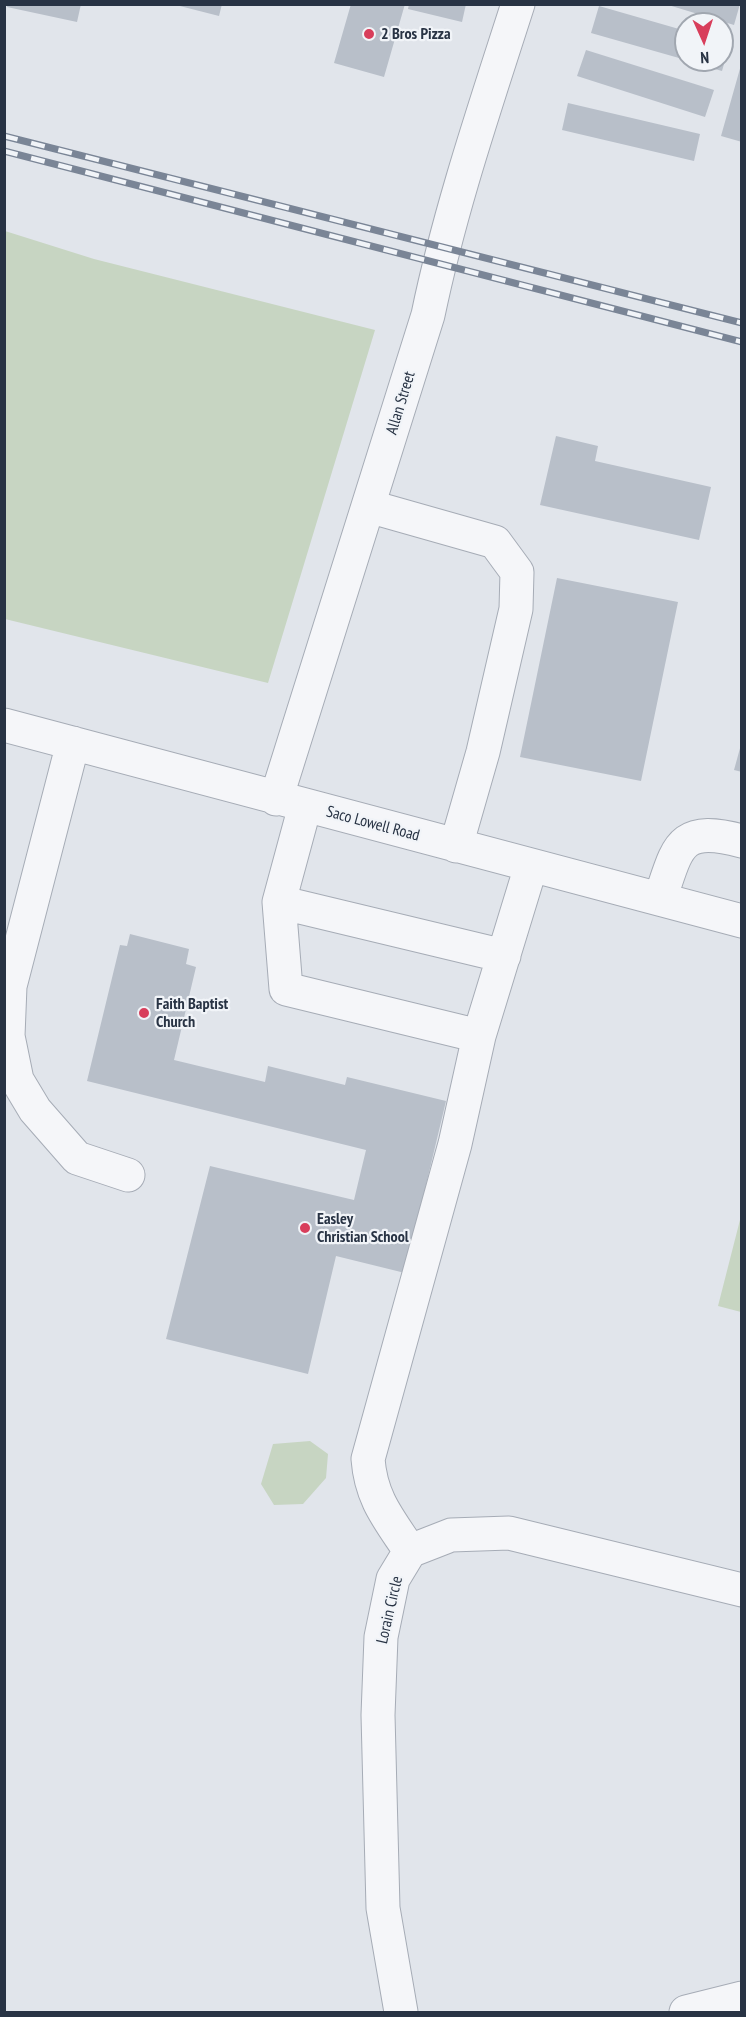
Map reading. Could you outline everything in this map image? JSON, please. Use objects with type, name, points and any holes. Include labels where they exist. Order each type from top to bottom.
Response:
[{"type":"street","name":"Allan Street","points":[[479,1036],[286,989],[279,902],[290,802],[369,506],[428,315],[463,177],[518,4]]},
{"type":"street","points":[[369,506],[495,542],[517,572],[516,609],[483,752],[456,846]]},
{"type":"street","name":"Saco Lowell Road","points":[[4,724],[741,921]]},
{"type":"street","points":[[73,743],[10,986],[8,1036],[17,1080],[35,1110],[77,1158],[128,1175]]},
{"type":"street","points":[[660,899],[677,848],[685,842],[693,837],[716,834],[741,841]]},
{"type":"street","points":[[531,866],[479,1036],[455,1144],[368,1459],[370,1482],[378,1504],[410,1551],[451,1535],[509,1533],[741,1590]]},
{"type":"street","points":[[279,902],[504,956]]},
{"type":"street","name":"Lorain Circle","points":[[401,2013],[383,1908],[378,1715],[381,1637],[393,1579],[410,1551]]},
{"type":"street","points":[[686,2013],[741,1998]]},
{"type":"green space","points":[[5,231],[94,259],[375,330],[268,683],[5,619]]},
{"type":"green space","points":[[741,1216],[741,1312],[718,1306]]},
{"type":"green space","points":[[310,1441],[328,1454],[326,1478],[303,1504],[274,1505],[261,1484],[273,1444]]},
{"type":"building","points":[[8,4],[81,4],[77,22],[7,7]]},
{"type":"building","points":[[172,4],[222,4],[219,16]]},
{"type":"building","name":"2 Bros Pizza","points":[[351,4],[405,4],[384,77],[334,63]]},
{"type":"building","points":[[409,4],[466,4],[462,22],[408,9]]},
{"type":"building","points":[[665,4],[740,4],[734,25],[734,12],[691,12]]},
{"type":"building","points":[[599,6],[674,28],[674,57],[591,33]]},
{"type":"building","points":[[586,50],[714,90],[705,117],[577,76]]},
{"type":"building","points":[[742,65],[742,142],[721,136]]},
{"type":"building","points":[[568,103],[700,134],[694,161],[562,130]]},
{"type":"building","points":[[556,436],[598,446],[595,461],[711,487],[699,540],[540,505]]},
{"type":"building","points":[[557,578],[678,602],[641,781],[520,757]]},
{"type":"building","points":[[742,741],[742,772],[734,770]]},
{"type":"building","name":"Easley Christian School","points":[[130,934],[189,949],[186,964],[196,967],[174,1060],[265,1082],[268,1066],[345,1085],[347,1077],[446,1101],[405,1273],[336,1256],[308,1374],[166,1339],[210,1166],[354,1200],[366,1150],[87,1081],[120,945],[127,946]]},
{"type":"railway","points":[[4,136],[742,323]]},
{"type":"railway","points":[[4,151],[742,342]]},
{"type":"place","name":"2 Bros Pizza","points":[[369,34]]},
{"type":"place","name":"Faith Baptist Church","points":[[144,1013]]},
{"type":"place","name":"Easley Christian School","points":[[305,1228]]}]
